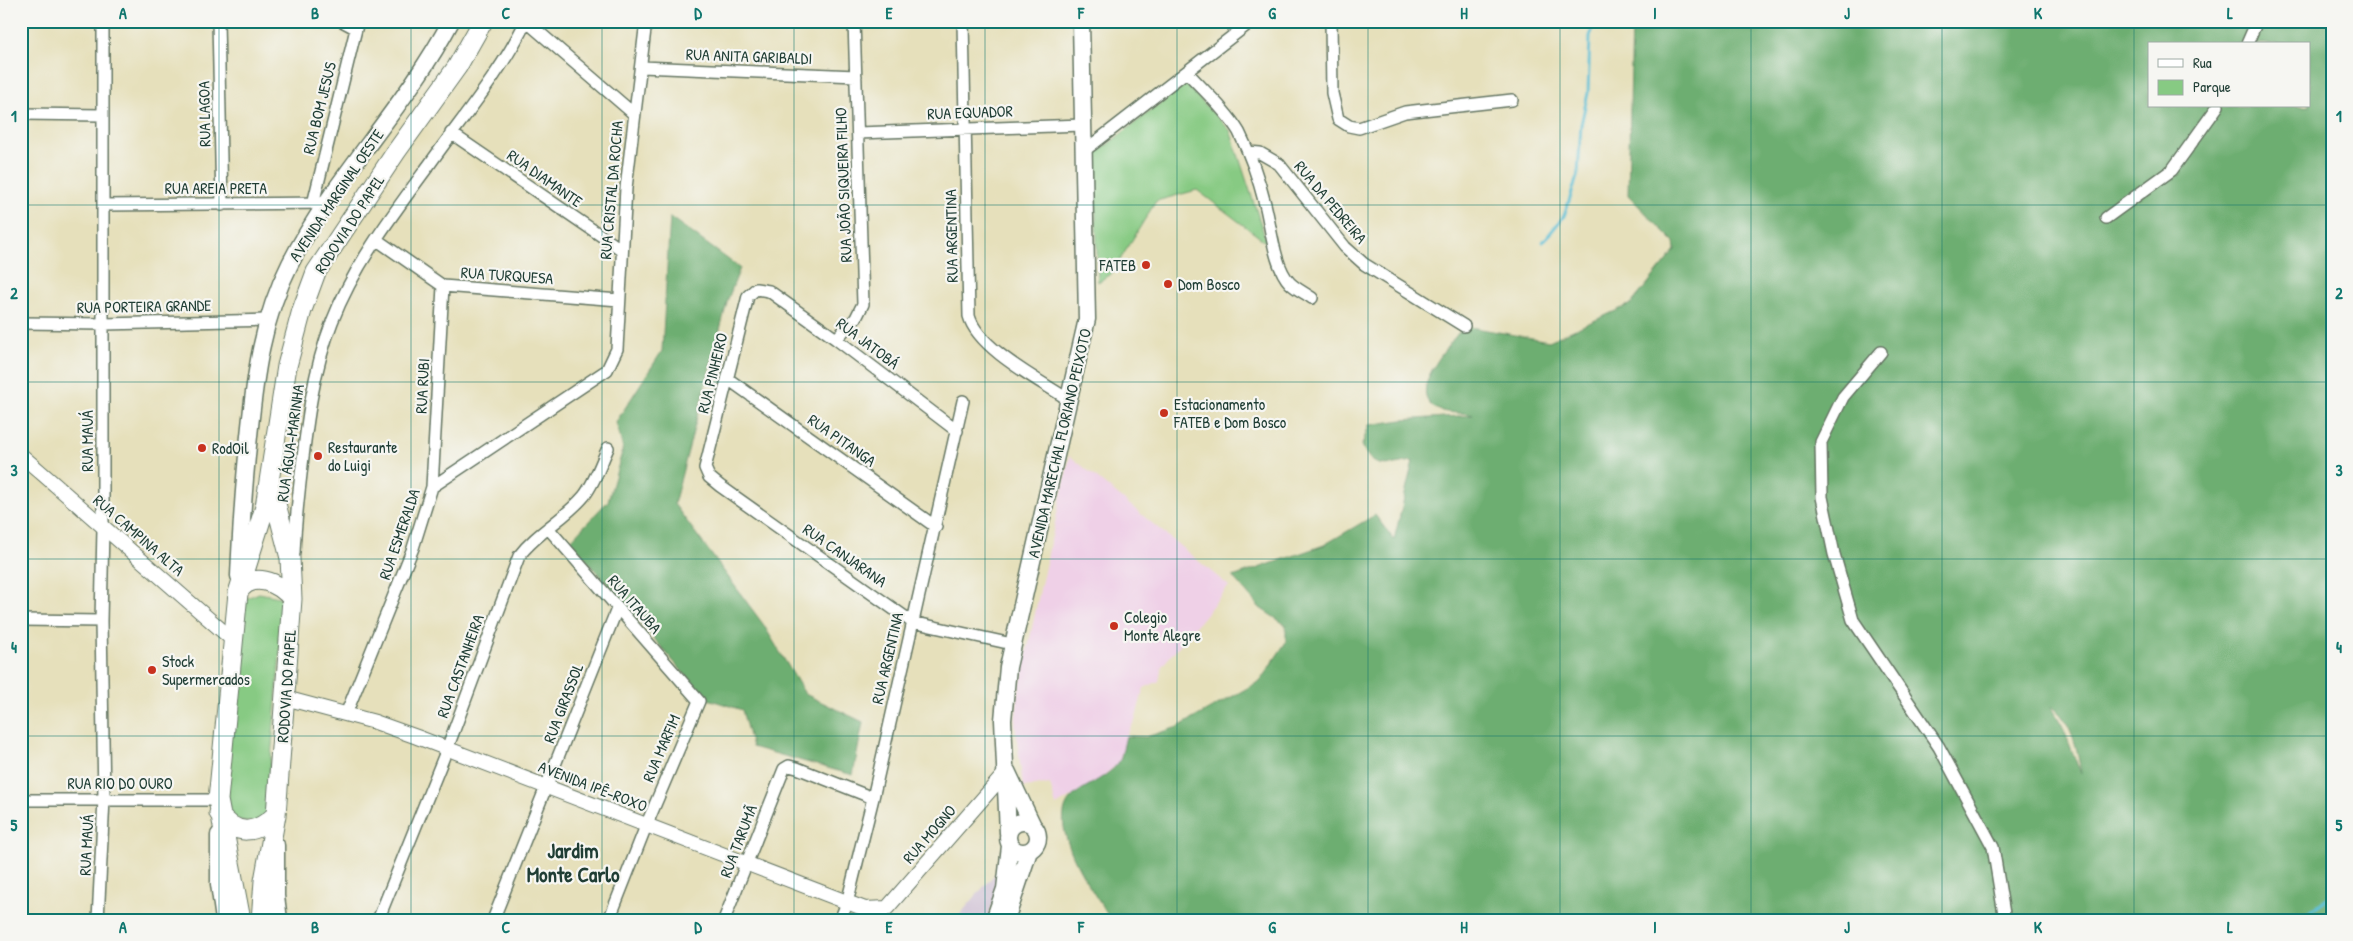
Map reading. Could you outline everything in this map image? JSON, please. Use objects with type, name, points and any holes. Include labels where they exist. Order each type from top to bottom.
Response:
[{"type":"main road","name":"AVENIDA MARGINAL OESTE","points":[[238,593],[251,413],[259,354],[277,292],[321,203],[420,73],[451,21]]},
{"type":"main road","name":"RODOVIA DO PAPEL","points":[[241,920],[218,806],[238,593],[265,507],[287,366],[302,310],[316,272],[396,152],[457,67],[483,21]]},
{"type":"main road","name":"AVENIDA MARECHAL FLORIANO PEIXOTO","points":[[994,920],[1006,889],[1009,834],[1005,802],[1007,772],[1003,720],[1005,688],[1012,644],[1087,319],[1081,21]]},
{"type":"main road","name":"RODOVIA DO PAPEL","points":[[261,920],[264,881],[276,815],[292,599],[289,552],[275,500],[274,452]]},
{"type":"main road","points":[[238,593],[241,587],[248,582],[258,580],[276,584],[292,599]]},
{"type":"main road","name":"AVENIDA MARECHAL FLORIANO PEIXOTO","points":[[1007,772],[1023,802],[1032,826]]},
{"type":"main road","points":[[1009,834],[1023,802]]},
{"type":"main road","points":[[218,806],[227,824],[241,830],[259,828],[276,815]]},
{"type":"main road","points":[[218,806],[219,884],[224,920]]},
{"type":"main road","points":[[276,815],[276,896],[278,920]]},
{"type":"main road","points":[[1005,920],[1029,851],[1036,845],[1038,837],[1032,826],[1020,822],[1013,826],[1009,834]]},
{"type":"main road","points":[[1009,834],[1021,852],[1029,851]]},
{"type":"street","name":"RUA MAUÁ","points":[[98,920],[104,799],[101,621],[104,324],[103,21]]},
{"type":"street","name":"RUA LAGOA","points":[[218,21],[222,205]]},
{"type":"street","points":[[342,21],[357,25]]},
{"type":"street","points":[[526,21],[634,114]]},
{"type":"street","name":"RUA ÁGUA-MARINHA","points":[[292,599],[294,538],[307,416],[317,368],[332,322],[348,287],[377,240],[498,68],[526,21]]},
{"type":"street","name":"RUA CRISTAL DA ROCHA","points":[[613,361],[617,349],[622,250],[634,114],[642,67],[646,21]]},
{"type":"street","name":"RUA JOÃO SIQUEIRA FILHO","points":[[836,339],[856,318],[862,304],[854,21]]},
{"type":"street","name":"RUA ARGENTINA","points":[[963,21],[969,316],[972,327],[991,348],[1069,400]]},
{"type":"street","points":[[1084,151],[1252,21]]},
{"type":"street","points":[[1331,21],[1332,93],[1338,119],[1349,126],[1360,128],[1405,112],[1512,100]]},
{"type":"street","points":[[2248,42],[2257,21]]},
{"type":"street","name":"RUA BOM JESUS","points":[[321,203],[357,25]]},
{"type":"street","name":"RUA ANITA GARIBALDI","points":[[642,67],[856,76]]},
{"type":"street","points":[[1187,72],[1238,131],[1248,152],[1264,201],[1283,274],[1290,283],[1312,298]]},
{"type":"street","points":[[2106,218],[2172,170],[2217,108]]},
{"type":"street","points":[[21,114],[102,115]]},
{"type":"street","name":"RUA EQUADOR","points":[[858,133],[1083,125]]},
{"type":"street","name":"RUA DIAMANTE","points":[[451,133],[622,250]]},
{"type":"street","name":"RUA DA PEDREIRA","points":[[1248,152],[1260,153],[1279,164],[1345,247],[1364,264],[1464,326]]},
{"type":"street","name":"RUA AREIA PRETA","points":[[104,205],[321,203]]},
{"type":"street","name":"RUA TURQUESA","points":[[377,240],[443,286],[619,300]]},
{"type":"street","name":"RUA RUBI","points":[[432,487],[443,286]]},
{"type":"street","name":"RUA JATOBÁ","points":[[756,289],[768,291],[836,339],[957,431]]},
{"type":"street","name":"RUA PINHEIRO","points":[[705,468],[748,296],[756,289]]},
{"type":"street","name":"RUA PORTEIRA GRANDE","points":[[21,323],[104,324],[268,320]]},
{"type":"street","points":[[1881,352],[1842,397],[1821,442],[1822,497],[1834,554],[1853,620],[1939,747],[1993,847],[2005,920]]},
{"type":"street","name":"RUA ESMERALDA","points":[[346,714],[413,548],[432,487],[608,370],[613,361]]},
{"type":"street","name":"RUA PITANGA","points":[[728,379],[936,527]]},
{"type":"street","name":"RUA ARGENTINA","points":[[840,920],[873,798],[912,622],[936,527],[963,401]]},
{"type":"street","name":"RUA CASTANHEIRA","points":[[378,920],[446,749],[512,571],[528,544],[585,495],[608,448]]},
{"type":"street","name":"RUA CAMPINA ALTA","points":[[21,455],[234,641]]},
{"type":"street","name":"RUA CANJARANA","points":[[705,468],[709,477],[720,486],[912,622],[1012,644]]},
{"type":"street","name":"RUA ITAUBA","points":[[548,528],[699,701]]},
{"type":"street","name":"RUA GIRASSOL","points":[[493,920],[548,787],[617,609]]},
{"type":"street","points":[[21,620],[101,621]]},
{"type":"street","name":"AVENIDA IPÊ-ROXO","points":[[285,698],[346,714],[446,749],[846,903],[865,909],[887,908]]},
{"type":"street","name":"RUA MARFIM","points":[[609,920],[646,826],[699,701]]},
{"type":"street","name":"RUA TARUMÃ","points":[[724,920],[782,773],[789,766],[873,798]]},
{"type":"street","name":"RUA MOGNO","points":[[878,920],[1007,772]]},
{"type":"street","name":"RUA RIO DO OURO","points":[[21,800],[104,799],[218,806]]},
{"type":"shaded area","name":"Colegio Monte Alegre","points":[[1070,456],[1229,586],[1162,666],[1159,681],[1144,688],[1135,720],[1126,736],[1119,763],[1097,781],[1056,806],[1050,784],[1023,787],[1015,724],[1019,690]]},
{"type":"shaded area","points":[[1001,867],[1000,884],[987,920],[955,920]]},
{"type":"green space","points":[[1632,21],[2332,21],[2332,920],[1111,920],[1074,859],[1067,841],[1064,824],[1065,808],[1073,796],[1112,770],[1121,758],[1126,736],[1146,737],[1178,727],[1260,681],[1286,642],[1286,625],[1260,608],[1233,577],[1324,545],[1375,515],[1394,540],[1413,461],[1383,465],[1371,460],[1362,445],[1369,425],[1402,420],[1473,415],[1439,410],[1429,403],[1425,393],[1427,381],[1433,369],[1464,326],[1549,341],[1631,304],[1675,250],[1674,242],[1628,195]],"holes":[[[2051,706],[2058,712],[2073,736],[2081,774],[2062,725]]]},
{"type":"green space","points":[[1185,84],[1230,130],[1267,243],[1197,190],[1156,201],[1112,273],[1098,282],[1094,155]]},
{"type":"green space","points":[[670,217],[740,268],[728,299],[674,504],[763,624],[805,694],[863,722],[853,775],[752,747],[742,710],[705,698],[570,541],[608,501],[623,449],[616,422],[662,351]]},
{"type":"green space","points":[[259,593],[279,597],[284,602],[284,606],[266,816],[256,823],[222,817],[242,600]]},
{"type":"waterway","points":[[1543,242],[1564,216],[1578,174],[1581,125],[1588,93],[1590,36],[1596,21]]},
{"type":"waterway","points":[[2298,920],[2332,895]]},
{"type":"place","name":"FATEB","points":[[1146,265]]},
{"type":"place","name":"Dom Bosco","points":[[1168,284]]},
{"type":"place","name":"Estacionamento FATEB e Dom Bosco","points":[[1164,413]]},
{"type":"place","name":"RodOil","points":[[202,448]]},
{"type":"place","name":"Restaurante do Luigi","points":[[318,456]]},
{"type":"place","name":"Colegio Monte Alegre","points":[[1114,626]]},
{"type":"place","name":"Stock Supermercados","points":[[152,670]]},
{"type":"district","name":"Jardim Monte Carlo","points":[[573,863]]}]
